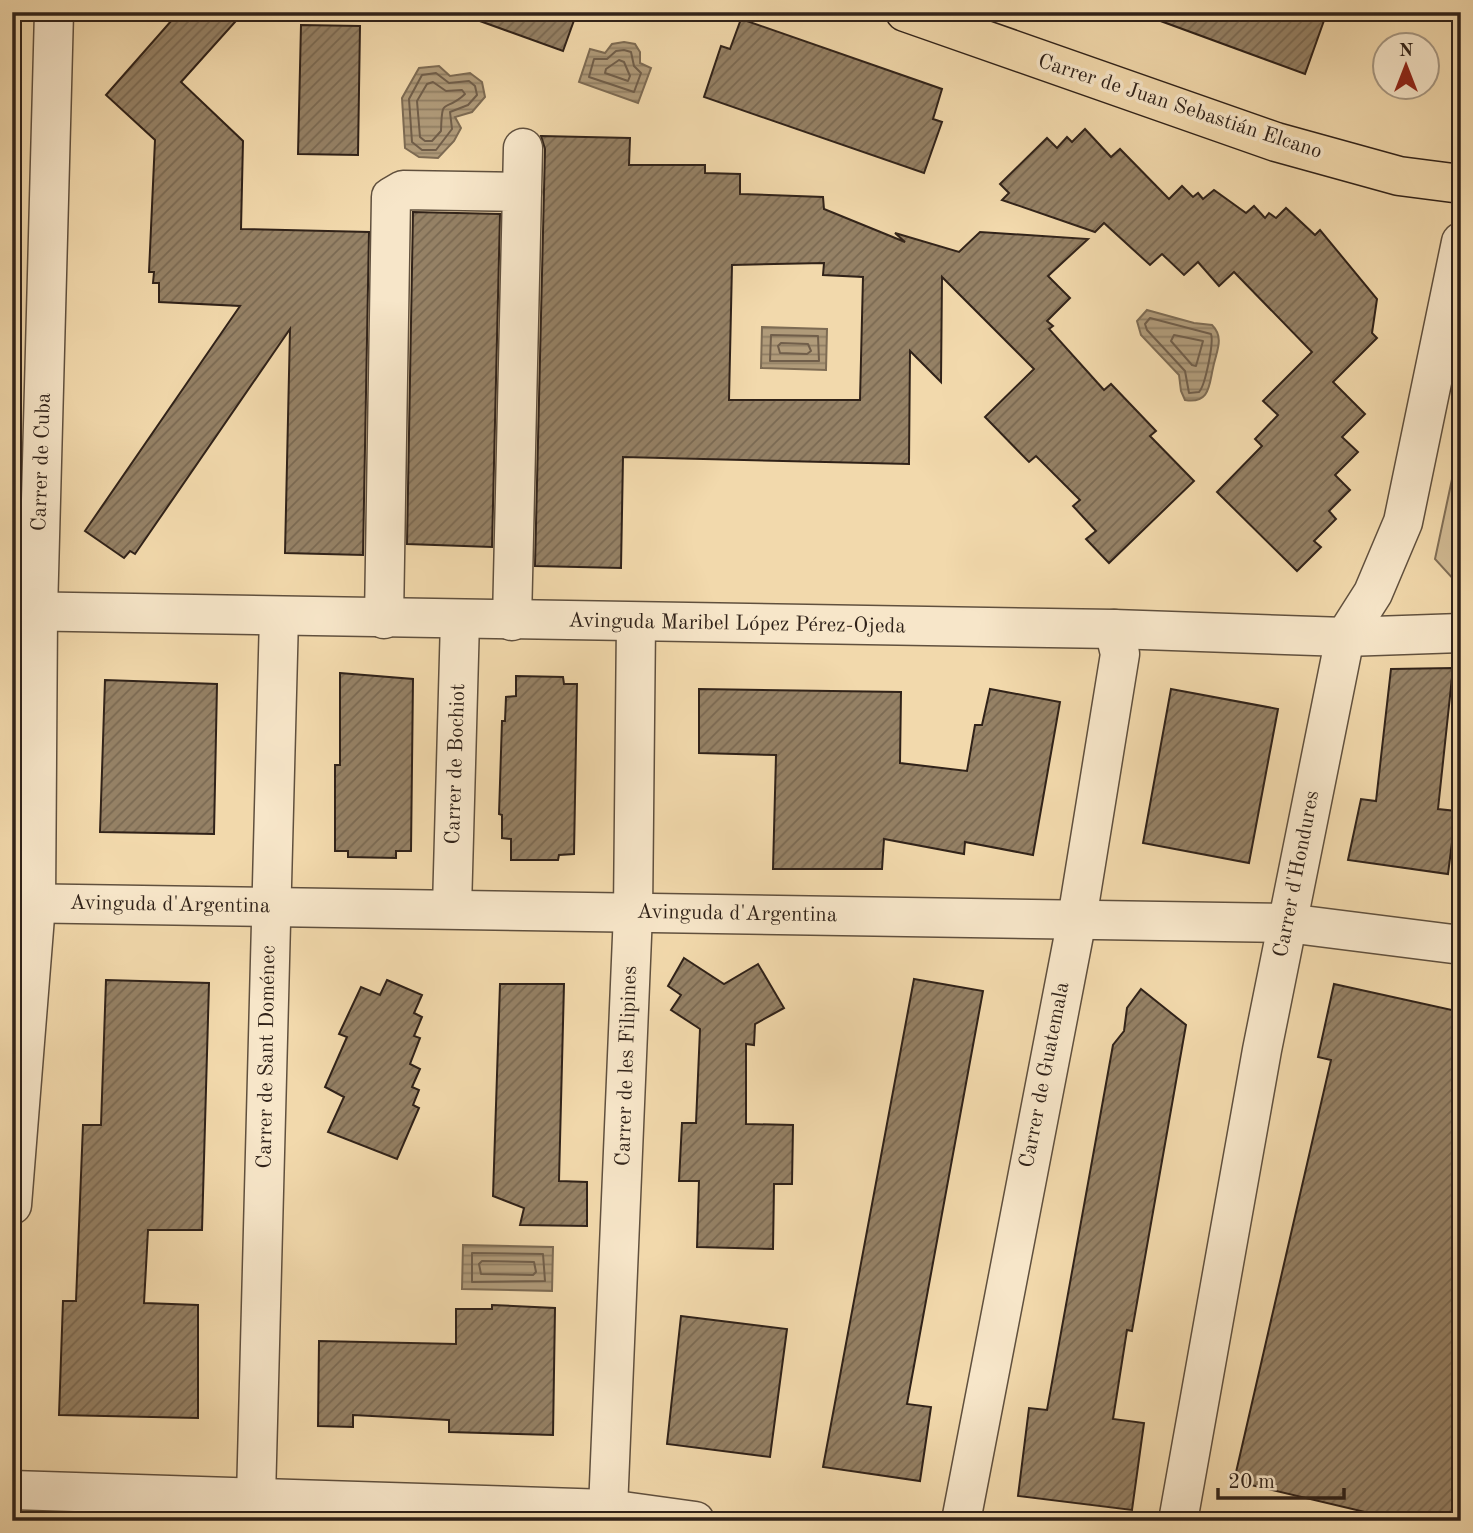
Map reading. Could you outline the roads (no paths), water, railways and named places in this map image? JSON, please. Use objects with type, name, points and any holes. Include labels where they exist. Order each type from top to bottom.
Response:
[{"type":"main road","name":"Carrer de Juan Sebastián Elcano","points":[[905,12],[1276,142],[1399,176],[1461,184]]},
{"type":"street","name":"Carrer de Cuba","points":[[12,1205],[24,904],[25,612],[54,12]]},
{"type":"street","points":[[512,621],[523,148]]},
{"type":"street","points":[[384,619],[391,197],[403,190],[522,192]]},
{"type":"street","name":"Carrer d'Hondures","points":[[1178,1521],[1287,923],[1345,638],[1373,593],[1404,522],[1461,242]]},
{"type":"street","name":"Avinguda Maribel López Pérez-Ojeda","points":[[25,612],[1114,629],[1345,638],[1461,633]]},
{"type":"street","name":"Carrer de Sant Doménec","points":[[256,1498],[279,617]]},
{"type":"street","name":"Carrer de Bochiot","points":[[453,908],[460,620]]},
{"type":"street","name":"Carrer de les Filipines","points":[[608,1509],[633,913],[636,622]]},
{"type":"street","name":"Carrer de Guatemala","points":[[961,1521],[1077,919],[1120,654],[1114,629]]},
{"type":"street","name":"Avinguda d'Argentina","points":[[24,904],[453,908],[1287,923],[1461,945]]},
{"type":"street","points":[[12,1490],[608,1509],[695,1521]]},
{"type":"water","points":[[612,44],[635,44],[640,52],[640,63],[651,68],[638,103],[579,82],[590,49],[605,53]]},
{"type":"water","points":[[439,66],[450,76],[470,73],[482,82],[485,97],[472,112],[455,117],[461,128],[454,141],[438,158],[419,157],[405,148],[402,98],[419,68]]},
{"type":"water","points":[[1147,310],[1212,325],[1216,330],[1219,340],[1204,396],[1185,400],[1179,375],[1141,335],[1137,321]]},
{"type":"water","points":[[762,327],[827,329],[826,370],[761,368]]},
{"type":"water","points":[[463,1245],[553,1247],[552,1291],[462,1289]]}]
